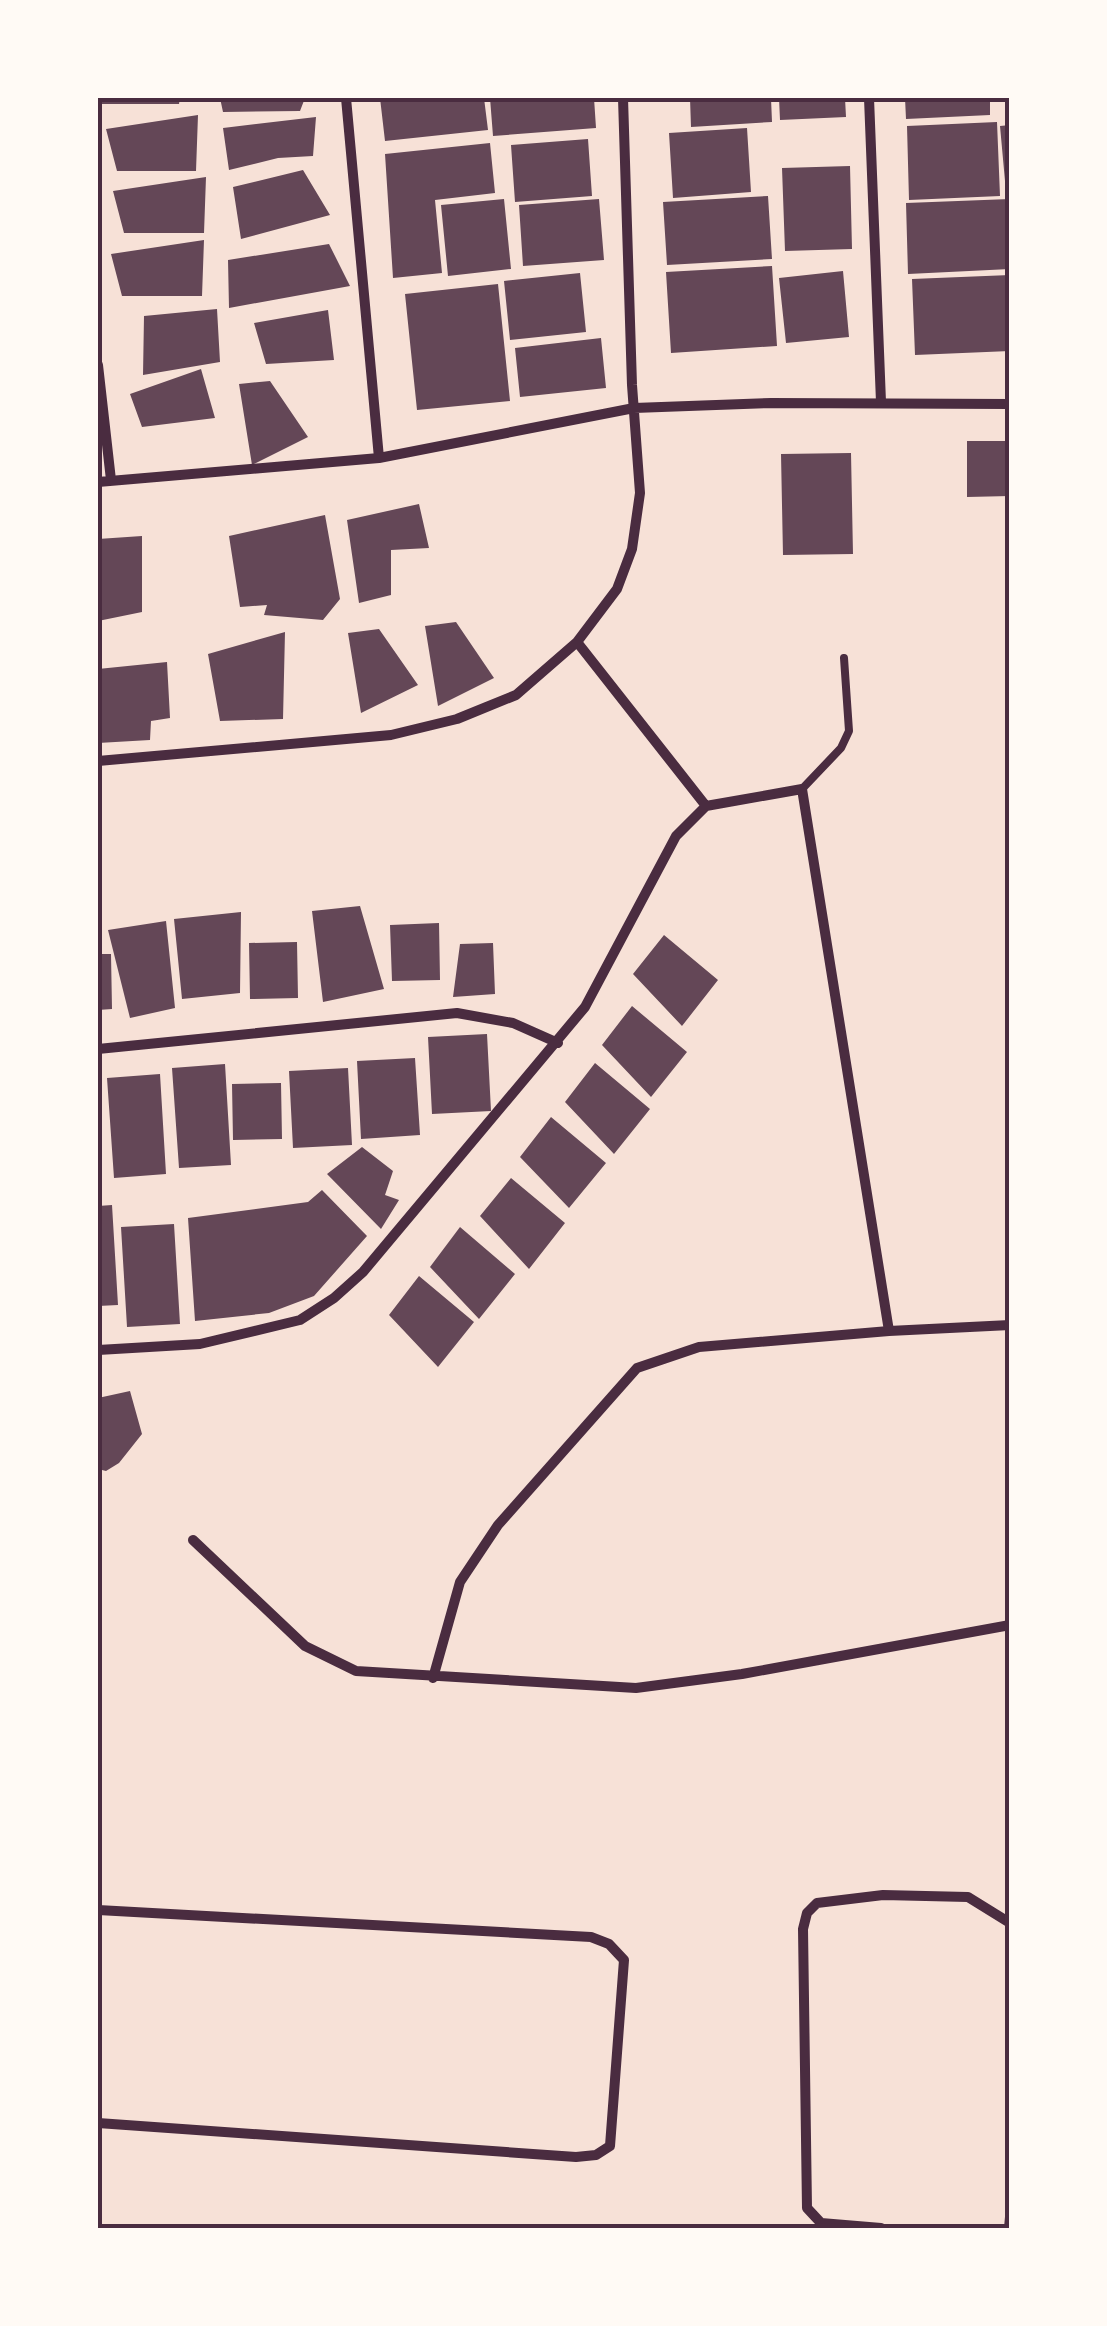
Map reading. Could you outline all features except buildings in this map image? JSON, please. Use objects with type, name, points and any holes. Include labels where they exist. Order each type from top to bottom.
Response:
[{"type":"street","points":[[346,98],[379,458]]},
{"type":"street","points":[[98,761],[391,734],[457,720],[516,695],[577,642],[618,589],[632,549],[640,493],[622,98]]},
{"type":"street","points":[[869,98],[881,402]]},
{"type":"street","points":[[98,365],[110,480]]},
{"type":"street","points":[[98,482],[379,458],[634,408],[881,402],[1010,404]]},
{"type":"street","points":[[577,642],[706,806]]},
{"type":"street","points":[[98,1350],[200,1344],[300,1320],[334,1298],[363,1272],[585,1008],[676,836],[706,806],[802,789],[889,1331]]},
{"type":"street","points":[[98,1049],[458,1013],[512,1023],[558,1043]]},
{"type":"street","points":[[433,1678],[460,1582],[498,1525],[637,1368],[699,1347],[889,1331],[1010,1326]]},
{"type":"street","points":[[193,1540],[306,1646],[356,1671],[636,1688],[742,1674],[1010,1624]]},
{"type":"street","points":[[880,2228],[821,2223],[807,2208],[803,1930],[807,1913],[817,1903],[882,1895],[968,1897],[1010,1923]]},
{"type":"street","points":[[98,1910],[590,1937],[609,1944],[624,1960],[610,2146],[596,2155],[576,2158],[98,2123]]},
{"type":"street","points":[[1009,2228],[1010,2217]]},
{"type":"lane","points":[[802,789],[841,748],[849,731],[844,658]]}]
